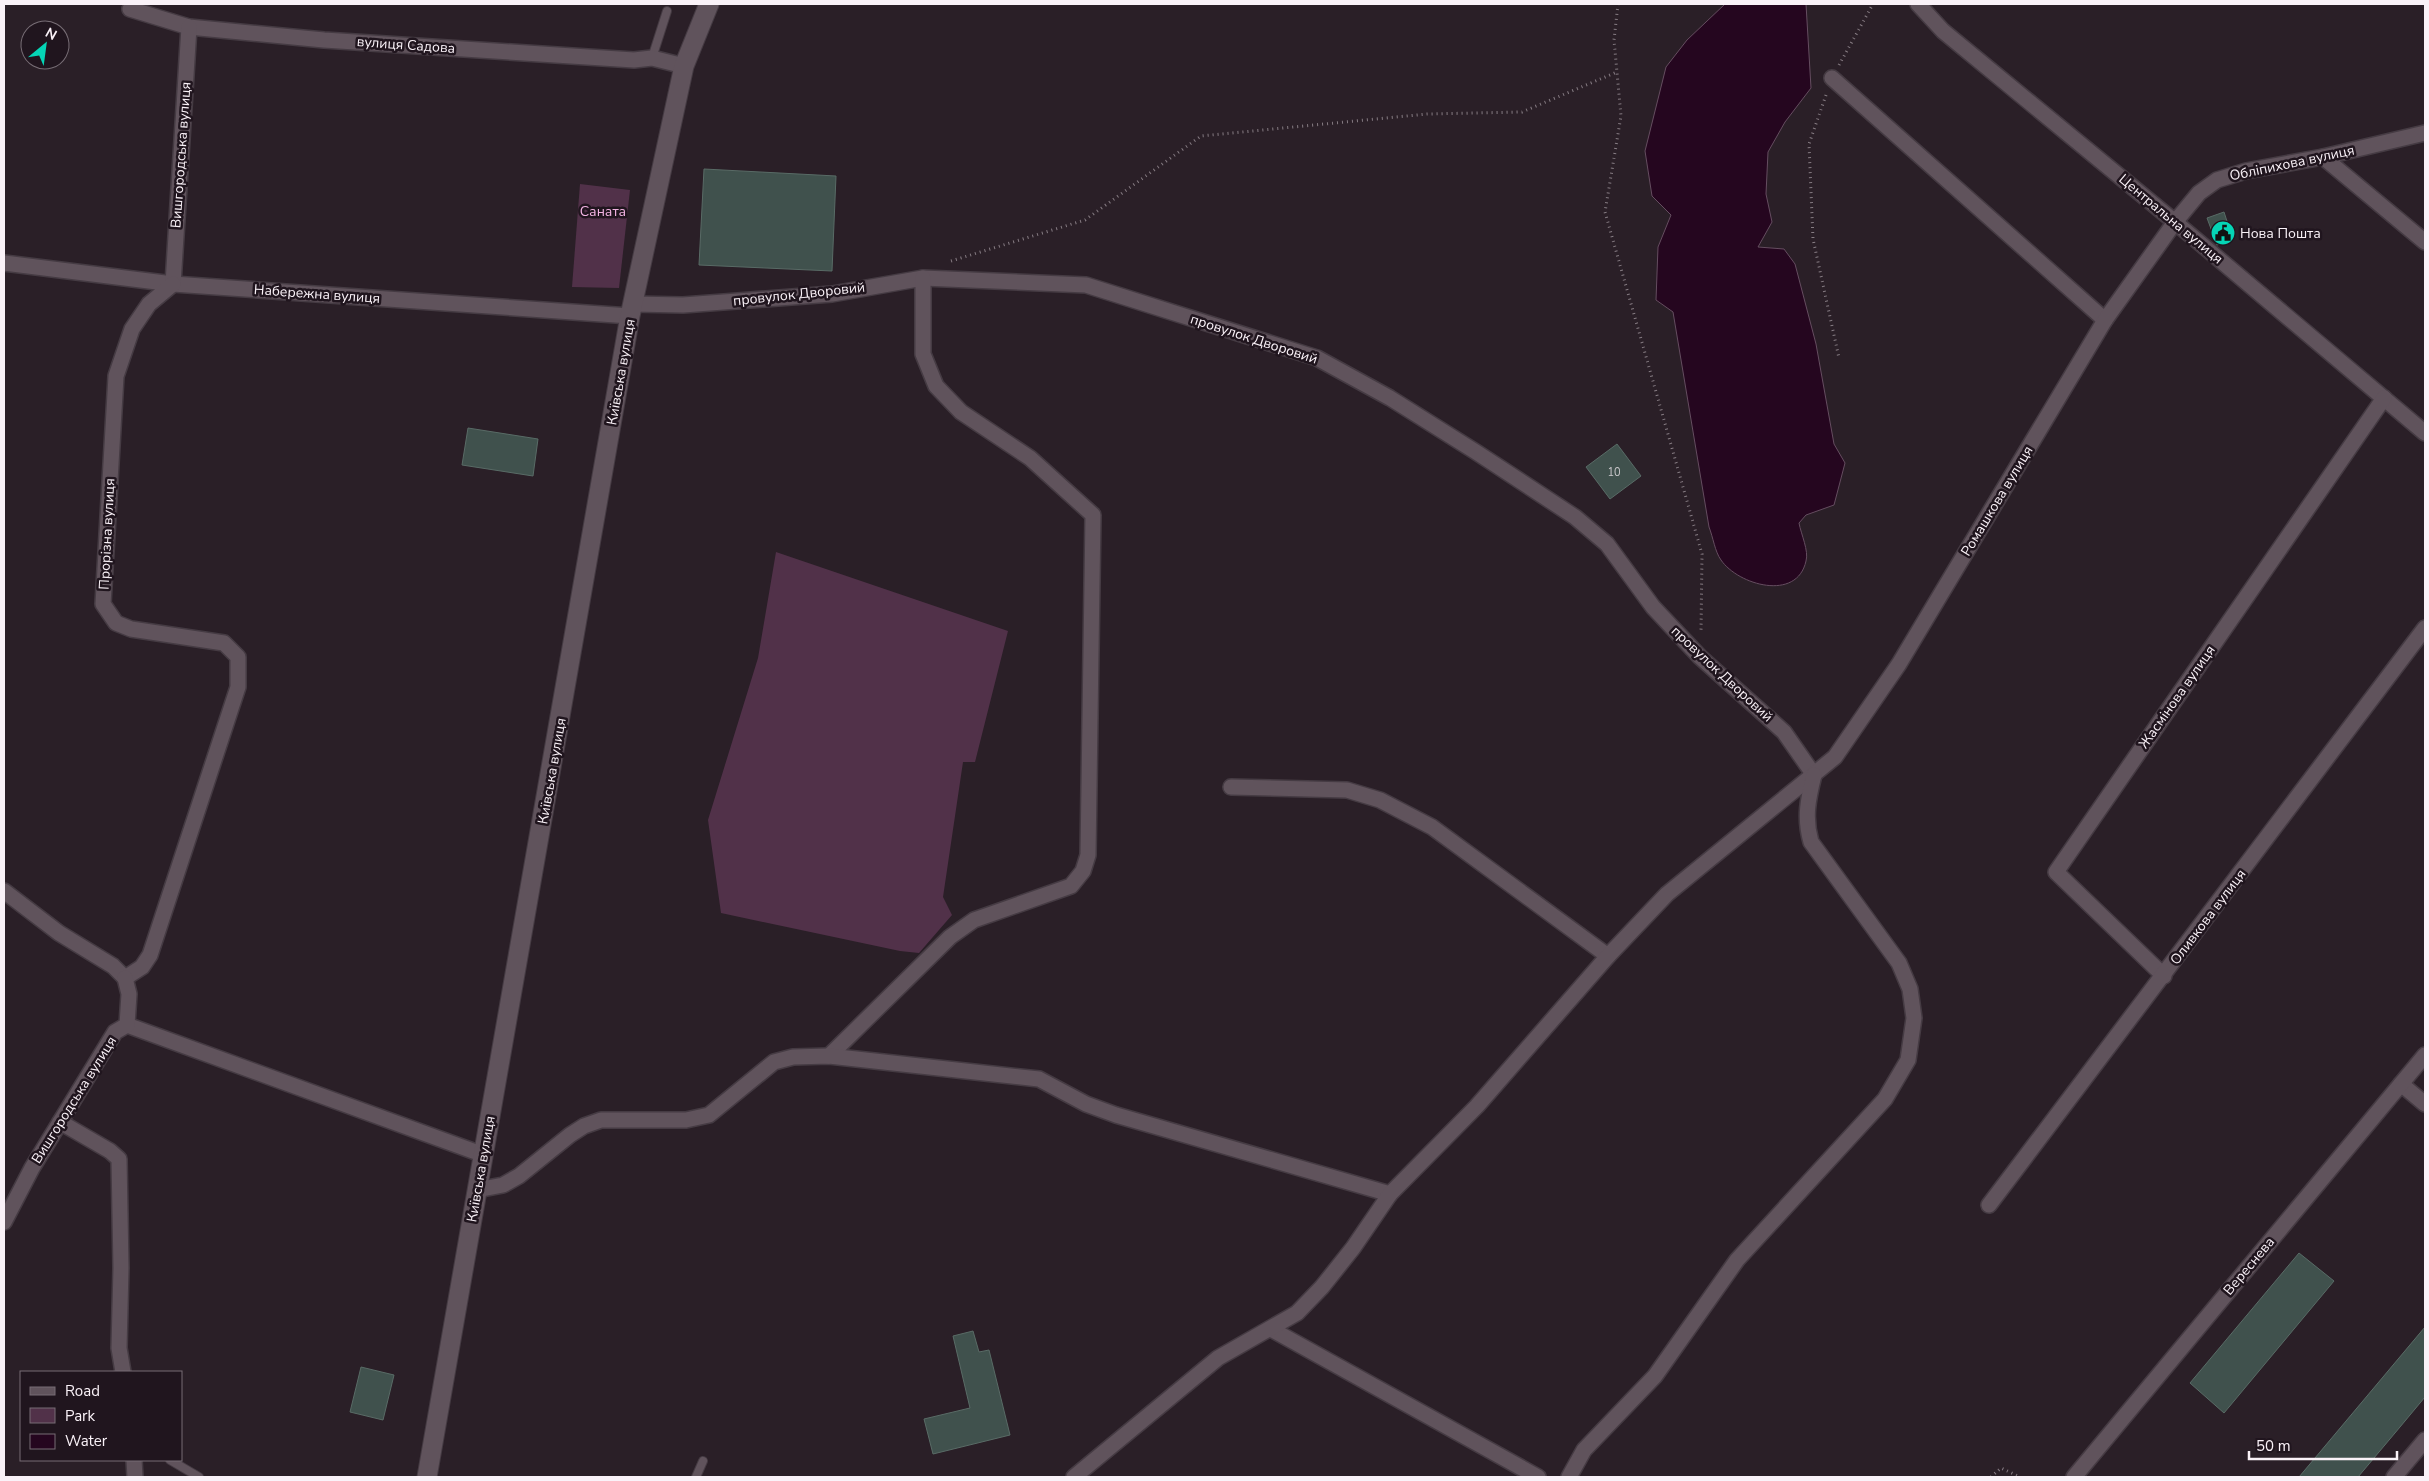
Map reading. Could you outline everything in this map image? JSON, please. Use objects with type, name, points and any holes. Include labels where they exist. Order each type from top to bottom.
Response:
[{"type":"street","name":"Київська вулиця","points":[[427,1477],[632,310],[684,66],[709,4]]},
{"type":"street","name":"Центральна вулиця","points":[[1918,4],[1943,31],[2175,222],[2425,433]]},
{"type":"street","name":"вулиця Садова","points":[[130,9],[189,26],[324,40],[634,60],[652,58],[684,66]]},
{"type":"street","name":"Вишгородська вулиця","points":[[173,284],[189,26]]},
{"type":"street","points":[[1832,78],[2105,320]]},
{"type":"street","name":"Обліпихова вулиця","points":[[2175,222],[2199,193],[2217,180],[2246,171],[2323,157],[2425,134]]},
{"type":"street","points":[[2323,157],[2425,242]]},
{"type":"street","name":"Ромашкова вулиця","points":[[1074,1477],[1218,1358],[1296,1313],[1322,1287],[1354,1248],[1390,1194],[1476,1106],[1608,956],[1667,894],[1835,757],[1899,664],[2105,320],[2175,222]]},
{"type":"street","name":"Набережна вулиця","points":[[4,263],[173,284],[632,310]]},
{"type":"street","points":[[829,1056],[950,937],[974,920],[1071,886],[1083,870],[1088,856],[1093,516],[1030,458],[961,412],[936,386],[923,354],[927,278]]},
{"type":"street","name":"провулок Дворовий","points":[[632,310],[832,294],[927,278],[1086,285],[1318,358],[1476,452],[1576,517],[1607,544],[1653,607],[1700,657],[1784,732],[1814,775]]},
{"type":"street","name":"Прорізна вулиця","points":[[125,978],[142,967],[150,954],[238,687],[238,656],[224,643],[131,629],[116,623],[103,604],[116,376],[132,330],[149,304],[173,284]]},
{"type":"street","name":"Жасмінова вулиця","points":[[2164,976],[2056,872],[2384,398]]},
{"type":"street","name":"Оливкова вулиця","points":[[1989,1205],[2164,976],[2425,628]]},
{"type":"street","points":[[1569,1477],[1584,1450],[1655,1376],[1737,1260],[1885,1099],[1908,1060],[1914,1018],[1910,989],[1899,963],[1811,842],[1806,826],[1807,808],[1814,775]]},
{"type":"street","points":[[1231,786],[1347,790],[1380,800],[1432,827],[1608,956]]},
{"type":"street","points":[[4,891],[59,933],[113,966],[125,978]]},
{"type":"street","name":"Вишгородська вулиця","points":[[4,1222],[32,1168],[115,1032],[127,1025],[128,994],[125,978]]},
{"type":"street","points":[[127,1025],[484,1155]]},
{"type":"street","name":"Вереснева","points":[[2074,1477],[2425,1054]]},
{"type":"street","points":[[477,1190],[503,1185],[519,1176],[584,1126],[602,1120],[686,1120],[710,1114],[774,1062],[793,1057],[829,1056],[1039,1079],[1086,1104],[1116,1115],[1390,1194]]},
{"type":"street","points":[[2401,1084],[2425,1104]]},
{"type":"street","points":[[60,1122],[110,1151],[120,1159],[122,1268],[119,1348],[123,1371]]},
{"type":"street","points":[[1271,1329],[1538,1477]]},
{"type":"street","points":[[2394,1477],[2425,1440]]},
{"type":"street","points":[[134,1461],[135,1477]]},
{"type":"lane","points":[[652,58],[667,11]]},
{"type":"lane","points":[[172,1461],[199,1477]]},
{"type":"lane","points":[[696,1477],[703,1461]]},
{"type":"path","points":[[1618,4],[1614,40],[1621,116],[1605,212],[1702,554],[1700,657]]},
{"type":"path","points":[[1839,358],[1813,239],[1809,144],[1832,78],[1873,4]]},
{"type":"path","points":[[927,278],[938,266],[1085,220],[1202,136],[1427,114],[1522,112],[1617,72]]},
{"type":"path","points":[[1991,1477],[2001,1468],[2020,1477]]},
{"type":"green space","name":"Саната","points":[[580,184],[630,190],[619,288],[572,287]]},
{"type":"green space","points":[[776,552],[1008,631],[975,762],[963,762],[943,897],[952,915],[919,953],[900,951],[721,913],[708,820],[758,658]]},
{"type":"water","points":[[1725,4],[1806,4],[1811,88],[1785,122],[1768,152],[1766,194],[1772,222],[1758,247],[1784,249],[1795,264],[1816,344],[1834,444],[1845,463],[1834,505],[1806,515],[1799,523],[1807,557],[1800,574],[1791,582],[1780,585],[1766,585],[1740,576],[1729,569],[1717,553],[1709,527],[1673,312],[1656,300],[1658,247],[1671,215],[1652,196],[1645,151],[1666,67],[1687,40]]},
{"type":"building","points":[[704,169],[836,176],[832,271],[699,265]]},
{"type":"building","points":[[2224,212],[2233,240],[2217,245],[2207,218]]},
{"type":"building","points":[[468,428],[538,439],[533,476],[462,465]]},
{"type":"building","points":[[1617,444],[1641,476],[1610,499],[1586,467]]},
{"type":"building","points":[[2299,1253],[2334,1281],[2224,1413],[2190,1383]]},
{"type":"building","points":[[2425,1327],[2425,1397],[2358,1477],[2299,1477]]},
{"type":"building","points":[[973,1331],[979,1352],[989,1350],[1010,1435],[933,1454],[924,1419],[970,1408],[953,1336]]},
{"type":"building","points":[[361,1367],[394,1375],[383,1420],[350,1412]]},
{"type":"place","name":"Нова Пошта","points":[[2223,233]]}]
